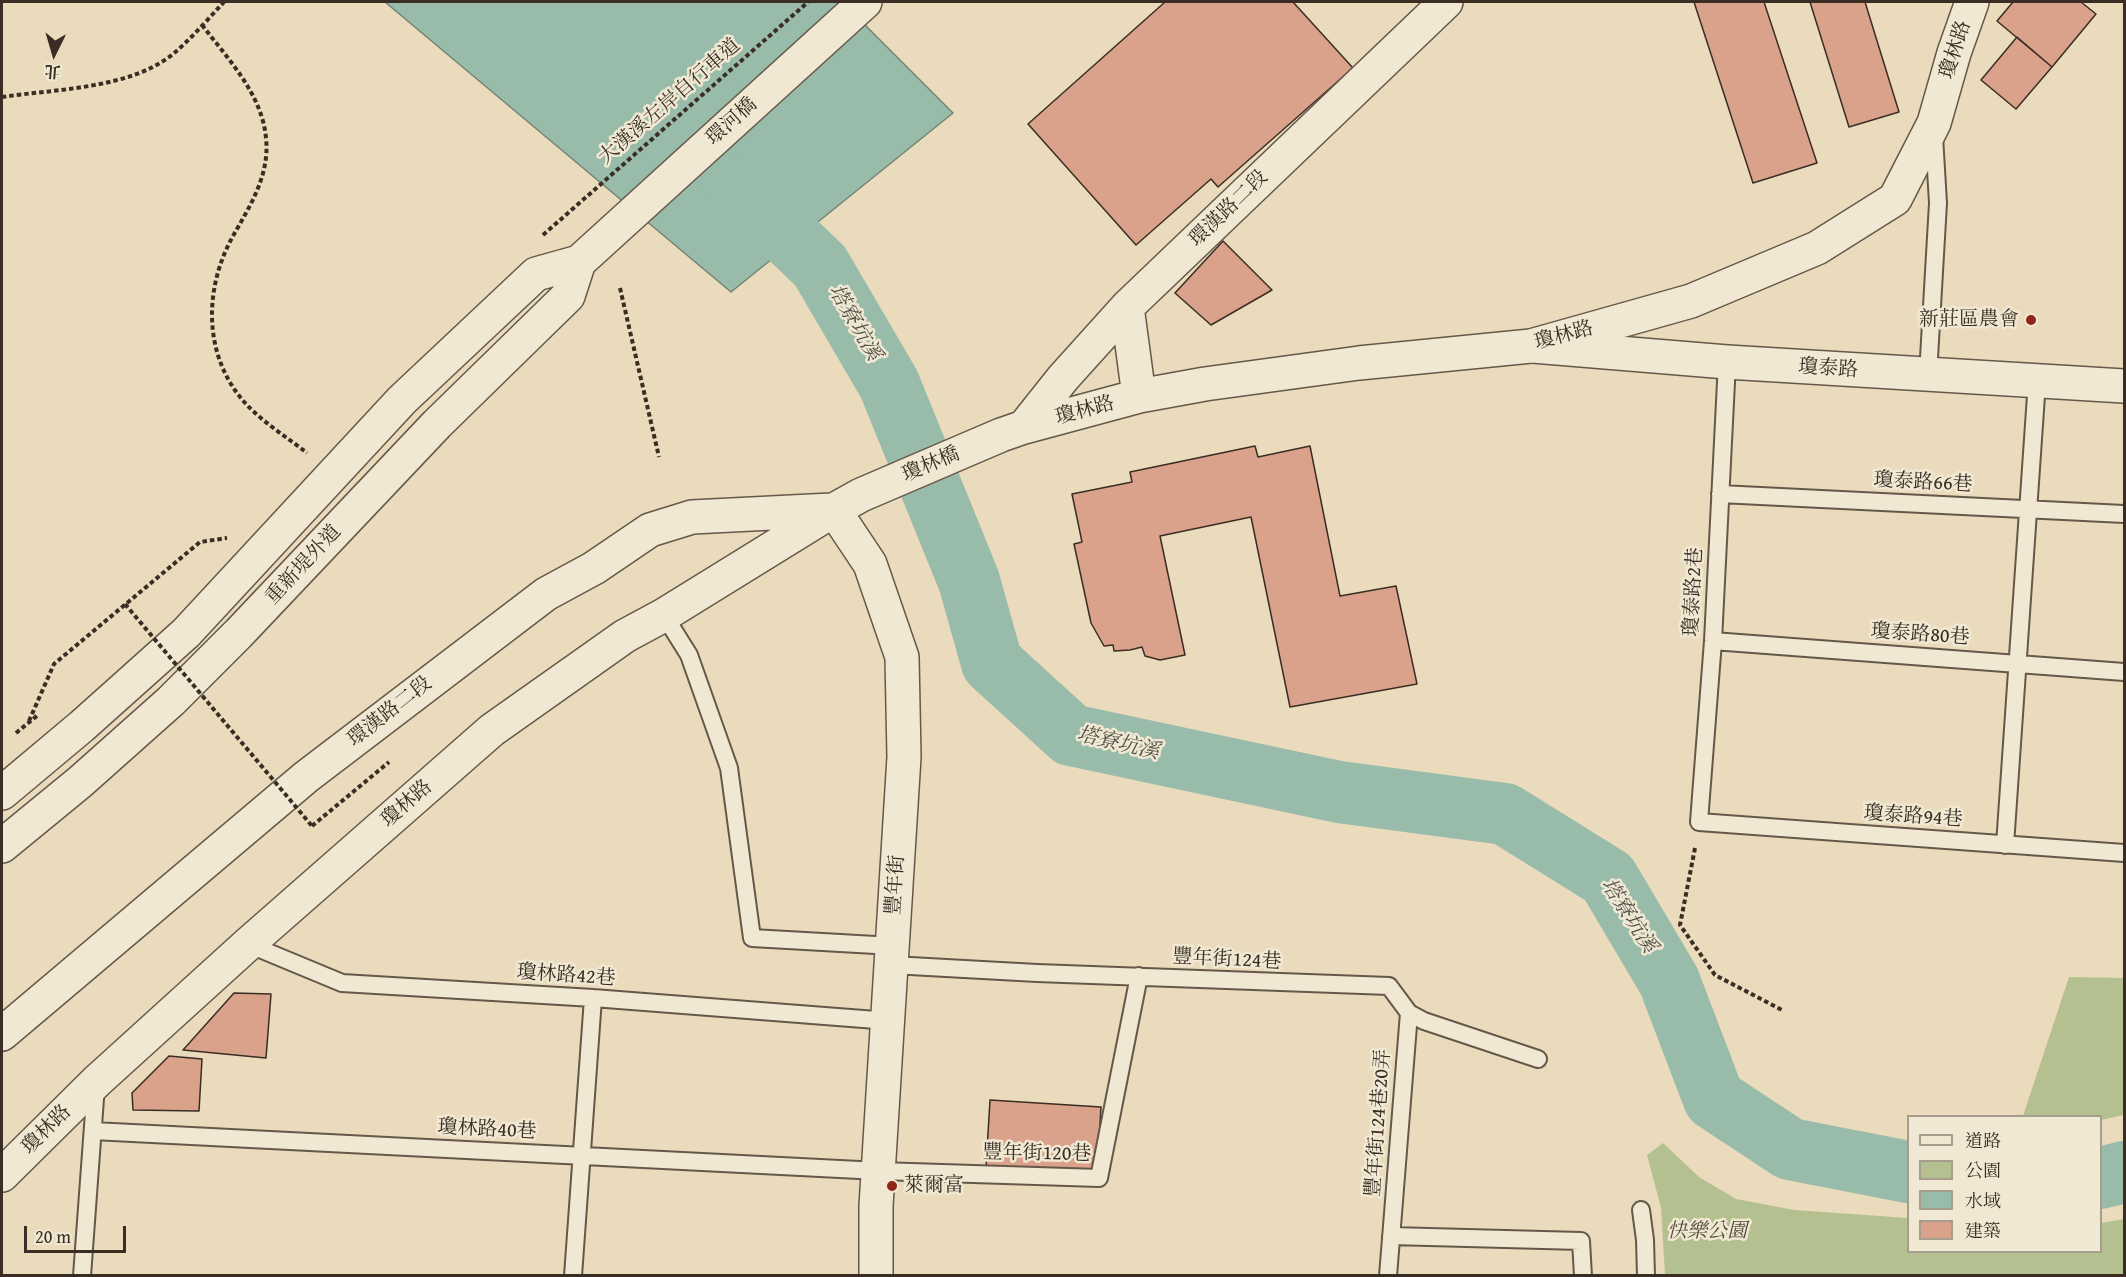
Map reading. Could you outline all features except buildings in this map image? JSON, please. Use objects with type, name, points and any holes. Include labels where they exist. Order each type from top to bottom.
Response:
[{"type":"street","name":"環河橋","points":[[589,252],[865,2]]},
{"type":"street","name":"環漢路二段","points":[[1013,431],[1127,307],[1446,2]]},
{"type":"street","name":"瓊林路","points":[[1013,431],[1139,396],[1205,384],[1359,363],[1531,346],[1691,301],[1817,248],[1895,199],[1934,123],[1954,53],[1972,2]]},
{"type":"street","name":"重新堤外道","points":[[2,794],[186,633],[402,400],[536,274],[589,252]]},
{"type":"street","name":"重新堤外道","points":[[2,846],[80,782],[171,701],[239,633],[438,424],[568,297],[589,252]]},
{"type":"street","points":[[1127,307],[1139,396]]},
{"type":"street","name":"瓊泰路","points":[[1531,346],[1726,363],[2124,386]]},
{"type":"street","name":"瓊林橋","points":[[848,502],[1013,431]]},
{"type":"street","name":"環漢路二段","points":[[2,1034],[306,777],[546,594],[594,568],[650,530],[692,517],[848,502]]},
{"type":"street","name":"瓊林路","points":[[2,1175],[97,1081],[248,944],[492,730],[625,636],[664,615],[848,502]]},
{"type":"street","name":"豐年街","points":[[848,502],[902,657],[904,757],[876,1206],[876,1275]]},
{"type":"lane","points":[[1928,375],[1938,204],[1934,123]]},
{"type":"lane","name":"瓊泰路2巷","points":[[1699,822],[1713,641],[1726,363]]},
{"type":"lane","points":[[2005,845],[2037,381]]},
{"type":"lane","name":"瓊泰路66巷","points":[[1720,494],[2124,514]]},
{"type":"lane","name":"豐年街124巷","points":[[664,615],[689,655],[729,768],[752,938],[1037,973],[1389,986],[1409,1013],[1424,1021],[1538,1059]]},
{"type":"lane","name":"瓊泰路80巷","points":[[1713,641],[2124,672]]},
{"type":"lane","name":"瓊泰路94巷","points":[[1699,822],[2124,853]]},
{"type":"lane","name":"瓊林路42巷","points":[[248,944],[342,983],[593,998],[889,1021]]},
{"type":"lane","name":"豐年街120巷","points":[[879,1171],[1099,1178],[1139,976]]},
{"type":"lane","points":[[573,1275],[593,998]]},
{"type":"lane","name":"豐年街124巷20弄","points":[[1388,1275],[1409,1013]]},
{"type":"lane","points":[[82,1275],[97,1081]]},
{"type":"lane","name":"瓊林路40巷","points":[[93,1131],[879,1171]]},
{"type":"lane","points":[[1641,1210],[1646,1275]]},
{"type":"lane","points":[[1391,1236],[1581,1240],[1582,1275]]},
{"type":"path","points":[[2,97],[111,81],[143,72],[172,55],[224,2]]},
{"type":"path","name":"大漢溪左岸自行車道","points":[[553,226],[808,2]]},
{"type":"path","points":[[202,25],[245,82],[259,110],[266,139],[264,171],[255,197],[218,268],[212,302],[211,331],[219,363],[233,388],[248,407],[316,460]]},
{"type":"path","points":[[620,288],[659,458]]},
{"type":"path","points":[[29,722],[54,664],[200,542],[237,537]]},
{"type":"path","points":[[125,604],[312,826],[389,762]]},
{"type":"path","points":[[1699,822],[1680,925],[1715,975],[1782,1010]]},
{"type":"green space","points":[[2069,977],[2124,978],[2124,1115],[2102,1120],[2102,1115],[2023,1115]]},
{"type":"green space","name":"快樂公園","points":[[1663,1143],[1699,1177],[1736,1199],[1794,1210],[1907,1218],[1907,1253],[2102,1253],[2102,1223],[2124,1219],[2124,1275],[1665,1275],[1661,1208],[1647,1155]]},
{"type":"water","points":[[385,2],[842,2],[953,113],[731,292]]},
{"type":"waterway","name":"塔寮坑溪","points":[[733,183],[820,266],[889,384],[969,581],[992,663],[1071,735],[1339,792],[1505,814],[1608,878],[1669,981],[1714,1099],[1790,1149],[1907,1172]]},
{"type":"waterway","name":"塔寮坑溪","points":[[2102,1178],[2124,1172]]},
{"type":"place","name":"新莊區農會","points":[[2031,320]]},
{"type":"place","name":"萊爾富","points":[[892,1186]]}]
